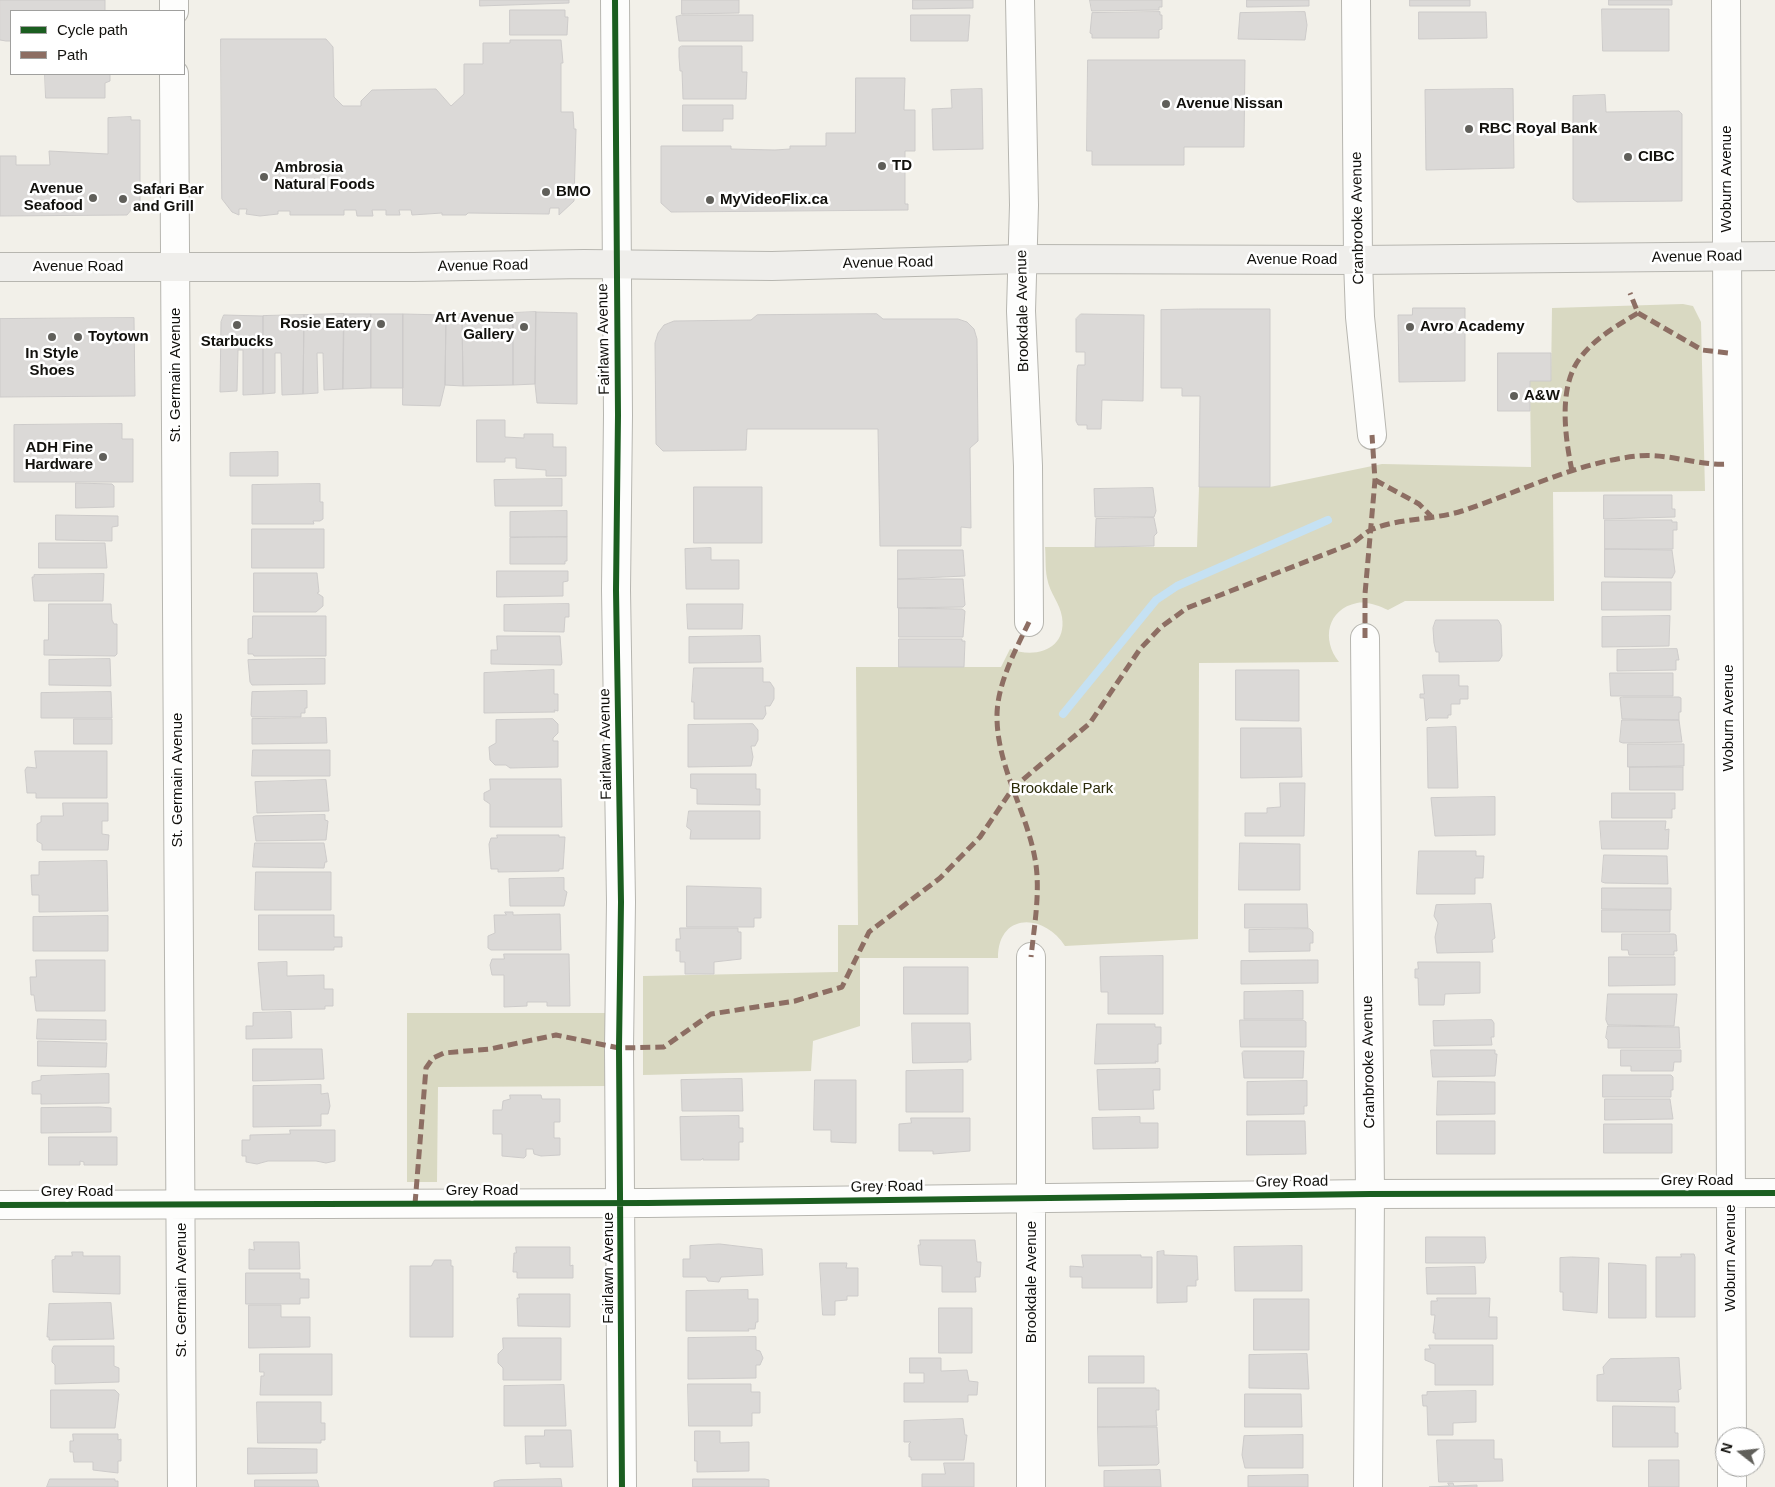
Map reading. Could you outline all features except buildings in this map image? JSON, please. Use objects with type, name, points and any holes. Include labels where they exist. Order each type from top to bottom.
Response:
[{"type":"main road","name":"Avenue Road","points":[[0,268],[616,264],[772,266],[1022,259],[1358,260],[1775,256]]},
{"type":"street","name":"Fairlawn Avenue","points":[[616,0],[622,1487]]},
{"type":"street","name":"Brookdale Avenue","points":[[1020,0],[1024,205],[1021,311],[1028,466],[1029,622]]},
{"type":"street","name":"Cranbrooke Avenue","points":[[1356,0],[1360,317],[1372,435]]},
{"type":"street","name":"Woburn Avenue","points":[[1726,0],[1732,1427]]},
{"type":"street","name":"St. Germain Avenue","points":[[174,75],[182,1204],[182,1487]]},
{"type":"street","name":"Cranbrooke Avenue","points":[[1365,638],[1370,1194],[1368,1487]]},
{"type":"street","name":"Brookdale Avenue","points":[[1031,957],[1031,1487]]},
{"type":"street","name":"Grey Road","points":[[0,1205],[622,1203],[1370,1194],[1775,1193]]},
{"type":"green space","name":"Brookdale Park","points":[[1683,304],[1693,306],[1701,322],[1705,491],[1553,492],[1554,601],[1405,601],[1388,610],[1369,603],[1357,603],[1347,606],[1339,612],[1330,626],[1330,644],[1339,662],[1199,663],[1198,939],[1065,946],[1046,927],[1024,922],[1014,925],[1006,932],[1000,943],[998,958],[860,958],[860,1026],[813,1041],[811,1071],[643,1075],[643,976],[838,972],[838,925],[858,925],[856,667],[1001,667],[1010,649],[1030,653],[1048,649],[1060,637],[1062,617],[1047,578],[1045,547],[1197,547],[1199,487],[1270,487],[1382,464],[1531,467],[1530,381],[1551,381],[1552,308]]},
{"type":"green space","points":[[407,1013],[608,1013],[608,1086],[438,1087],[437,1182],[407,1182]]},
{"type":"waterway","points":[[1063,714],[1156,600],[1177,586],[1328,520]]},
{"type":"marked path","points":[[1572,471],[1567,443],[1565,413],[1568,383],[1573,370],[1586,351],[1607,332],[1638,313],[1630,293]]},
{"type":"marked path","points":[[1638,313],[1702,350],[1728,353]]},
{"type":"marked path","points":[[1365,638],[1365,594],[1375,480],[1372,435]]},
{"type":"marked path","points":[[415,1204],[426,1068],[433,1058],[444,1053],[490,1049],[556,1035],[619,1048],[664,1047],[711,1014],[795,1001],[842,987],[869,932],[940,878],[980,837],[1013,788],[1090,723],[1140,649],[1161,627],[1187,608],[1351,544],[1367,532],[1383,525],[1462,511],[1593,464],[1638,456],[1661,456],[1706,463],[1728,464]]},
{"type":"marked path","points":[[1375,480],[1419,504],[1431,516]]},
{"type":"marked path","points":[[1029,622],[1003,681],[997,719],[1003,756],[1027,828],[1036,865],[1037,900],[1031,957]]},
{"type":"cycle path","points":[[615,0],[618,415],[616,590],[621,902],[619,1048],[622,1487]]},
{"type":"cycle path","points":[[0,1205],[648,1203],[1370,1194],[1775,1193]]},
{"type":"place","name":"Avenue Nissan","points":[[1166,104]]},
{"type":"place","name":"RBC Royal Bank","points":[[1469,129]]},
{"type":"place","name":"CIBC","points":[[1628,157]]},
{"type":"place","name":"TD","points":[[882,166]]},
{"type":"place","name":"Ambrosia Natural Foods","points":[[264,177]]},
{"type":"place","name":"BMO","points":[[546,192]]},
{"type":"place","name":"Avenue Seafood","points":[[93,198]]},
{"type":"place","name":"Safari Bar and Grill","points":[[123,199]]},
{"type":"place","name":"MyVideoFlix.ca","points":[[710,200]]},
{"type":"place","name":"Rosie Eatery","points":[[381,324]]},
{"type":"place","name":"Starbucks","points":[[237,325]]},
{"type":"place","name":"Art Avenue Gallery","points":[[524,327]]},
{"type":"place","name":"Avro Academy","points":[[1410,327]]},
{"type":"place","name":"In Style Shoes","points":[[52,337]]},
{"type":"place","name":"Toytown","points":[[78,337]]},
{"type":"place","name":"A&W","points":[[1514,396]]},
{"type":"place","name":"ADH Fine Hardware","points":[[103,457]]}]
